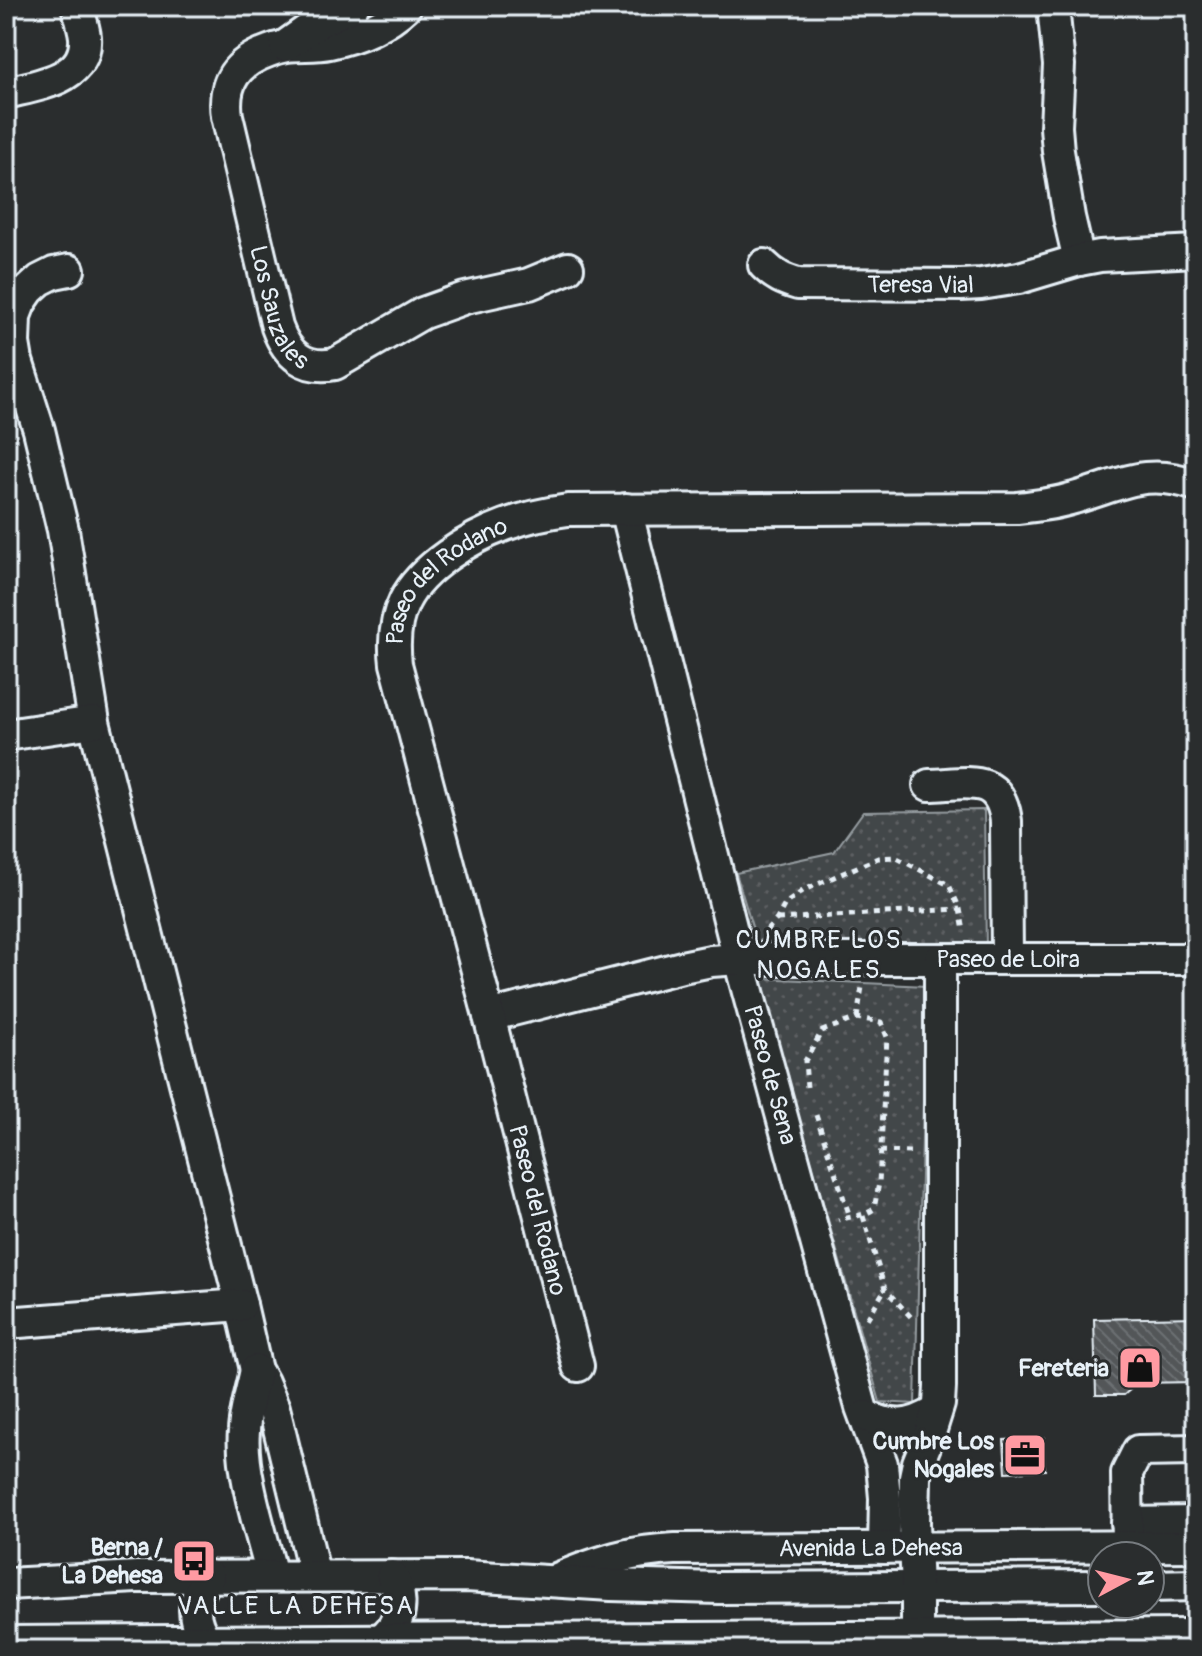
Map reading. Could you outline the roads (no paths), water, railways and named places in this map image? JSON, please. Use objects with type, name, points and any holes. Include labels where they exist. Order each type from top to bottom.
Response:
[{"type":"street","points":[[6,93],[58,79],[74,69],[84,49],[85,36],[77,6]]},
{"type":"street","name":"Los Sauzales","points":[[285,46],[319,22],[353,6]]},
{"type":"street","name":"Los Sauzales","points":[[406,6],[388,21],[350,38],[317,45],[285,46],[264,53],[240,67],[226,89],[225,103],[277,327],[285,344],[301,361],[312,365],[335,364],[423,313],[465,298],[529,284],[568,268]]},
{"type":"street","points":[[1053,6],[1059,65],[1058,151],[1079,260]]},
{"type":"street","name":"Teresa Vial","points":[[764,265],[785,281],[798,284],[961,285],[1019,278],[1079,260],[1120,254],[1196,251]]},
{"type":"street","points":[[69,270],[40,280],[13,303],[17,361],[39,430],[63,530],[94,722],[256,1370],[274,1408],[315,1576]]},
{"type":"street","name":"Paseo del Rodano","points":[[578,1366],[396,664],[395,638],[407,594],[433,566],[470,540],[516,520],[568,510],[1017,508],[1075,498],[1136,478],[1175,479],[1196,485]]},
{"type":"street","name":"Paseo de Sena","points":[[626,509],[739,959],[845,1351],[882,1464],[884,1548]]},
{"type":"street","points":[[6,735],[94,722]]},
{"type":"street","points":[[929,785],[983,785],[991,788],[1002,802],[1006,821],[1007,959]]},
{"type":"street","points":[[917,1636],[915,1477],[936,1412],[940,1387],[940,959]]},
{"type":"street","name":"Paseo de Loira","points":[[489,1016],[711,961],[1196,959]]},
{"type":"street","points":[[6,1323],[241,1305]]},
{"type":"street","points":[[256,1370],[244,1430],[244,1454],[272,1576]]},
{"type":"street","points":[[865,1416],[899,1426],[923,1420],[936,1412]]},
{"type":"street","points":[[1196,1450],[1138,1451],[1127,1473],[1127,1535],[1196,1522]]},
{"type":"street","name":"Avenida La Dehesa","points":[[551,1580],[595,1563],[650,1550],[916,1549],[1127,1535],[1196,1546]]},
{"type":"street","points":[[206,1641],[198,1629],[195,1601],[209,1576]]},
{"type":"street","name":"Avenida La Dehesa","points":[[6,1584],[209,1576],[466,1576],[719,1588],[1086,1586]]},
{"type":"street","points":[[392,1576],[399,1594],[398,1615],[387,1636],[400,1643]]},
{"type":"street","points":[[1166,1586],[1196,1585]]},
{"type":"street","points":[[6,1642],[79,1646],[206,1641],[262,1646],[1196,1635]]},
{"type":"place","name":"Fereteria","points":[[1140,1368]]},
{"type":"place","name":"Cumbre Los Nogales","points":[[1025,1455]]},
{"type":"place","name":"Berna / La Dehesa","points":[[194,1561]]},
{"type":"district","name":"CUMBRE LOS NOGALES","points":[[819,954]]},
{"type":"district","name":"VALLE LA DEHESA","points":[[296,1605]]}]
